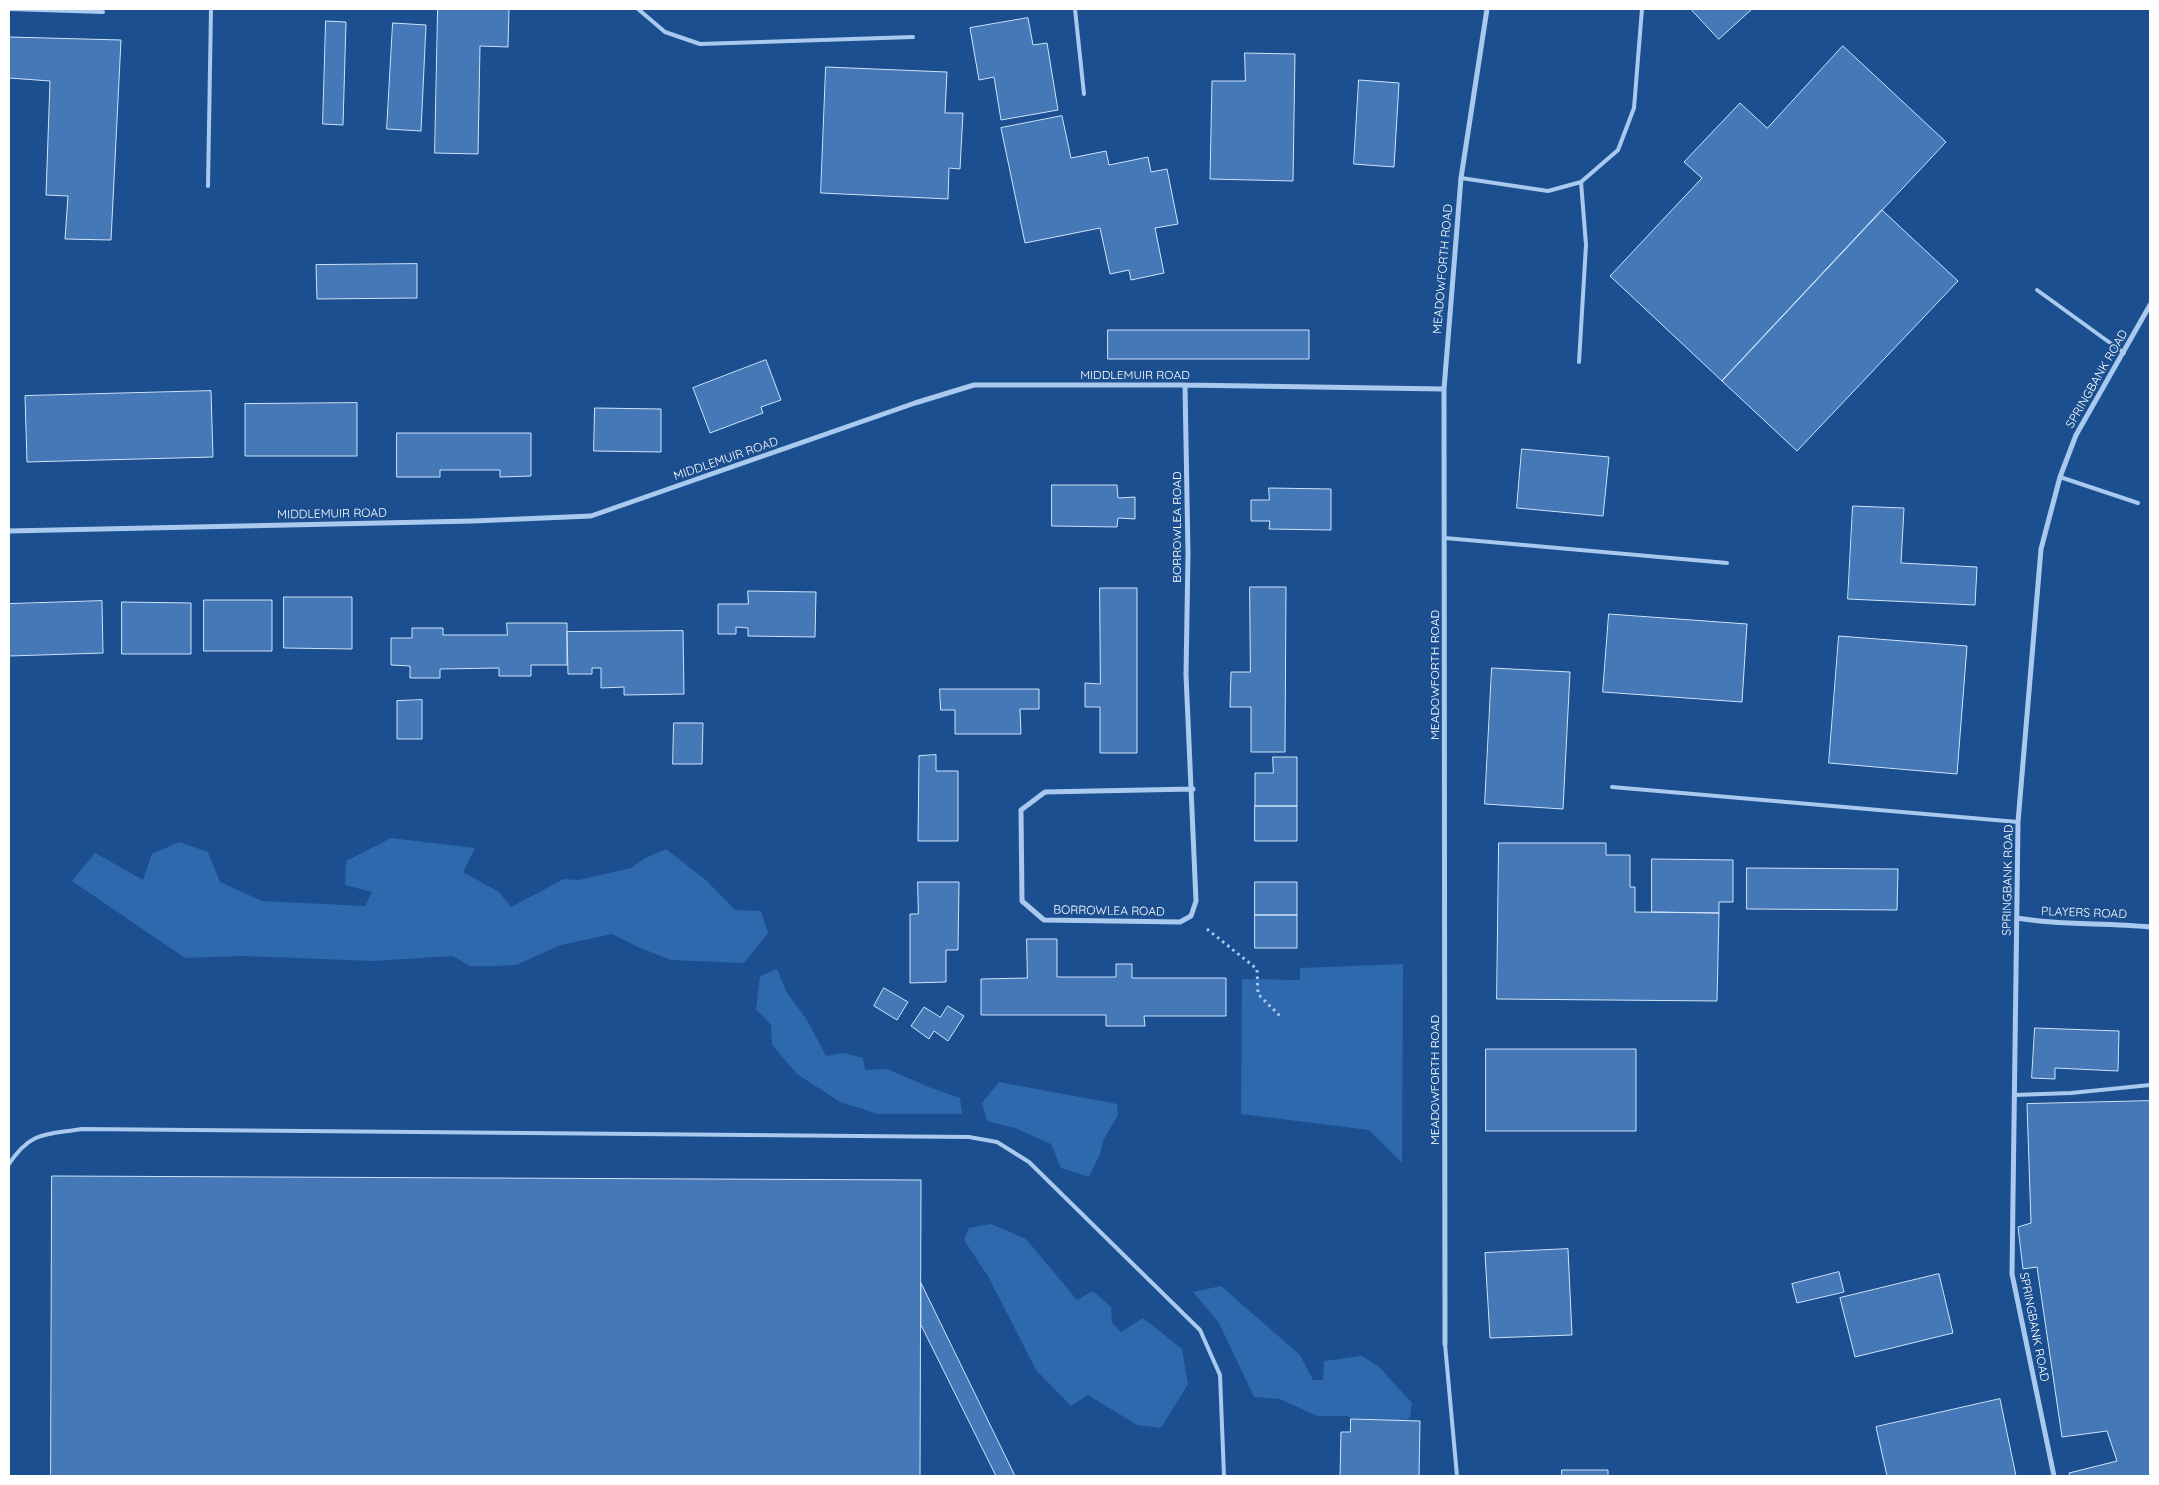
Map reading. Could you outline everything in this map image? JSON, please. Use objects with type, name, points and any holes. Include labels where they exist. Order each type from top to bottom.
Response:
[{"type":"street","name":"MEADOWFORTH ROAD","points":[[1445,1344],[1444,389],[1461,178],[1488,9]]},
{"type":"street","name":"SPRINGBANK ROAD","points":[[2054,1476],[2012,1274],[2018,822],[2041,550],[2060,477],[2076,435],[2150,305]]},
{"type":"street","name":"MIDDLEMUIR ROAD","points":[[9,531],[473,522],[591,516],[915,403],[974,385],[1185,385],[1444,389]]},
{"type":"street","name":"BORROWLEA ROAD","points":[[1185,385],[1188,554],[1186,675],[1193,789],[1196,901],[1191,916],[1180,922],[1044,920],[1022,901],[1021,810],[1045,792],[1193,789]]},
{"type":"street","name":"PLAYERS ROAD","points":[[2017,918],[2047,924],[2113,923],[2150,927]]},
{"type":"lane","points":[[9,9],[103,12]]},
{"type":"lane","points":[[208,186],[211,9]]},
{"type":"lane","points":[[638,9],[665,32],[700,44],[913,37]]},
{"type":"lane","points":[[1075,9],[1084,94]]},
{"type":"lane","points":[[1461,178],[1548,191],[1581,182],[1618,150],[1634,108],[1642,9]]},
{"type":"lane","points":[[1579,362],[1586,245],[1581,182]]},
{"type":"lane","points":[[2037,290],[2124,353]]},
{"type":"lane","points":[[2060,477],[2138,503]]},
{"type":"lane","points":[[1445,538],[1727,563]]},
{"type":"lane","points":[[1612,787],[2018,822]]},
{"type":"lane","points":[[2014,1095],[2150,1085]]},
{"type":"lane","points":[[9,1164],[20,1148],[38,1136],[82,1129],[969,1137],[997,1142],[1029,1162],[1200,1330],[1220,1375],[1224,1476]]},
{"type":"lane","points":[[1445,1344],[1457,1476]]},
{"type":"path","points":[[1191,916],[1257,969],[1258,994],[1281,1017]]},
{"type":"shaded area","points":[[391,838],[475,848],[463,872],[499,892],[511,907],[564,879],[579,880],[631,868],[645,858],[666,849],[707,881],[735,910],[761,911],[768,933],[744,963],[671,960],[612,934],[561,945],[516,965],[470,966],[453,956],[373,961],[244,956],[185,958],[72,881],[95,853],[143,880],[152,854],[179,842],[208,852],[220,882],[262,901],[365,906],[372,892],[345,885],[346,861]]},
{"type":"shaded area","points":[[1403,964],[1402,1163],[1369,1130],[1241,1114],[1242,979],[1300,980],[1300,968]]},
{"type":"shaded area","points":[[777,969],[787,993],[807,1020],[826,1056],[844,1053],[863,1058],[865,1070],[887,1069],[960,1098],[962,1114],[878,1114],[840,1102],[797,1074],[772,1045],[771,1025],[756,1009],[760,976]]},
{"type":"shaded area","points":[[999,1082],[1117,1104],[1118,1115],[1103,1141],[1100,1154],[1089,1177],[1061,1168],[1051,1144],[1015,1128],[987,1121],[982,1103]]},
{"type":"shaded area","points":[[991,1224],[1026,1239],[1077,1300],[1093,1291],[1111,1307],[1112,1323],[1121,1332],[1143,1318],[1182,1349],[1188,1384],[1161,1428],[1137,1425],[1088,1395],[1071,1406],[1036,1370],[989,1278],[964,1240],[969,1228]]},
{"type":"shaded area","points":[[1221,1286],[1300,1355],[1313,1380],[1323,1380],[1324,1361],[1362,1356],[1379,1367],[1412,1403],[1410,1417],[1398,1427],[1360,1424],[1347,1416],[1317,1416],[1280,1399],[1254,1397],[1219,1323],[1193,1292]]},
{"type":"building","points":[[438,9],[509,9],[508,47],[480,46],[478,154],[435,153]]},
{"type":"building","points":[[1691,9],[1752,9],[1719,39]]},
{"type":"building","points":[[1028,18],[1033,45],[1047,43],[1058,110],[1001,120],[994,77],[979,80],[970,28]]},
{"type":"building","points":[[326,21],[346,22],[343,125],[323,124]]},
{"type":"building","points":[[393,23],[426,25],[421,131],[387,129]]},
{"type":"building","points":[[9,37],[121,40],[111,240],[65,239],[68,196],[46,195],[50,81],[9,78]]},
{"type":"building","points":[[1843,46],[1946,142],[1722,381],[1610,276],[1702,178],[1684,162],[1740,103],[1767,128]]},
{"type":"building","points":[[1245,53],[1295,54],[1293,181],[1210,179],[1212,81],[1245,81]]},
{"type":"building","points":[[826,67],[947,72],[945,113],[963,113],[960,169],[949,168],[948,199],[821,193]]},
{"type":"building","points":[[1359,80],[1399,83],[1394,167],[1354,164]]},
{"type":"building","points":[[1062,116],[1071,158],[1106,151],[1109,165],[1148,157],[1151,172],[1167,169],[1178,224],[1155,228],[1164,273],[1131,280],[1129,270],[1110,274],[1100,228],[1025,243],[1001,128]]},
{"type":"building","points":[[1882,210],[1958,281],[1797,451],[1722,381]]},
{"type":"building","points":[[417,264],[417,298],[317,299],[316,265]]},
{"type":"building","points":[[1108,330],[1309,330],[1309,359],[1108,359]]},
{"type":"building","points":[[766,360],[781,400],[761,407],[763,413],[710,433],[693,388]]},
{"type":"building","points":[[211,391],[213,457],[27,462],[25,396]]},
{"type":"building","points":[[357,403],[357,456],[245,456],[245,404]]},
{"type":"building","points":[[595,408],[661,409],[661,452],[594,451]]},
{"type":"building","points":[[397,433],[531,433],[531,476],[500,477],[500,470],[440,470],[440,477],[397,477]]},
{"type":"building","points":[[1522,449],[1609,457],[1603,516],[1517,508]]},
{"type":"building","points":[[1052,485],[1117,485],[1118,498],[1135,497],[1135,519],[1118,518],[1117,527],[1052,526]]},
{"type":"building","points":[[1269,488],[1331,489],[1331,530],[1269,529],[1270,521],[1251,521],[1251,500],[1269,500]]},
{"type":"building","points":[[1853,506],[1904,508],[1901,563],[1977,567],[1975,605],[1848,599]]},
{"type":"building","points":[[1250,587],[1286,587],[1285,752],[1251,752],[1251,707],[1230,707],[1231,672],[1250,672]]},
{"type":"building","points":[[1100,588],[1137,588],[1137,753],[1100,753],[1100,707],[1085,707],[1085,683],[1100,684]]},
{"type":"building","points":[[748,591],[816,592],[815,637],[748,636],[748,628],[736,627],[736,634],[718,634],[718,604],[748,604]]},
{"type":"building","points":[[284,597],[352,597],[352,649],[284,648]]},
{"type":"building","points":[[204,600],[272,600],[272,651],[204,651]]},
{"type":"building","points":[[102,601],[103,653],[9,656],[9,604]]},
{"type":"building","points":[[122,602],[191,603],[191,654],[122,654]]},
{"type":"building","points":[[1609,614],[1747,624],[1742,702],[1603,692]]},
{"type":"building","points":[[507,623],[567,623],[567,665],[531,665],[531,676],[499,676],[499,668],[440,669],[440,678],[410,678],[410,666],[391,665],[391,638],[412,638],[412,628],[443,628],[443,635],[507,635]]},
{"type":"building","points":[[683,631],[684,694],[624,695],[624,687],[601,688],[601,668],[592,668],[592,674],[568,674],[567,632]]},
{"type":"building","points":[[1839,636],[1967,646],[1957,774],[1829,763]]},
{"type":"building","points":[[1492,668],[1570,672],[1563,809],[1485,804]]},
{"type":"building","points":[[940,689],[1039,689],[1039,709],[1020,709],[1021,734],[955,734],[955,710],[941,710]]},
{"type":"building","points":[[422,700],[422,739],[397,739],[397,701]]},
{"type":"building","points":[[674,723],[703,723],[702,764],[673,764]]},
{"type":"building","points":[[936,755],[936,771],[958,771],[958,841],[918,841],[919,756]]},
{"type":"building","points":[[1273,757],[1297,757],[1297,806],[1255,806],[1255,773],[1273,773]]},
{"type":"building","points":[[1255,806],[1297,806],[1297,841],[1255,841]]},
{"type":"building","points":[[1499,843],[1606,843],[1606,855],[1630,855],[1630,887],[1635,887],[1635,912],[1719,913],[1717,1001],[1497,999]]},
{"type":"building","points":[[1652,859],[1733,860],[1733,902],[1719,902],[1719,913],[1652,912]]},
{"type":"building","points":[[1747,868],[1898,869],[1897,910],[1747,909]]},
{"type":"building","points":[[918,882],[959,882],[958,950],[946,950],[946,982],[910,983],[910,914],[918,914]]},
{"type":"building","points":[[1255,882],[1297,882],[1297,915],[1255,915]]},
{"type":"building","points":[[1255,915],[1297,915],[1297,948],[1255,948]]},
{"type":"building","points":[[1027,939],[1057,939],[1057,977],[1116,977],[1116,964],[1132,964],[1132,978],[1226,978],[1226,1016],[1144,1016],[1145,1026],[1106,1026],[1106,1015],[981,1015],[981,979],[1027,978]]},
{"type":"building","points":[[884,988],[908,1002],[897,1020],[874,1006]]},
{"type":"building","points":[[948,1006],[964,1016],[948,1041],[934,1031],[929,1039],[911,1026],[924,1007],[940,1017]]},
{"type":"building","points":[[2035,1028],[2119,1031],[2118,1071],[2055,1068],[2055,1079],[2032,1078]]},
{"type":"building","points":[[1486,1049],[1636,1049],[1636,1131],[1486,1131]]},
{"type":"building","points":[[2150,1101],[2150,1476],[2070,1476],[2069,1473],[2117,1461],[2107,1431],[2062,1437],[2037,1267],[2023,1269],[2018,1227],[2031,1223],[2027,1104]]},
{"type":"building","points":[[52,1176],[921,1180],[920,1476],[51,1476]]},
{"type":"building","points":[[1568,1249],[1572,1335],[1490,1338],[1485,1253]]},
{"type":"building","points":[[1839,1272],[1844,1292],[1797,1303],[1792,1284]]},
{"type":"building","points":[[1939,1274],[1953,1333],[1855,1357],[1840,1298]]},
{"type":"building","points":[[921,1283],[1015,1476],[996,1476],[921,1325]]},
{"type":"building","points":[[2000,1399],[2016,1476],[1887,1476],[1876,1427]]},
{"type":"building","points":[[1351,1419],[1420,1421],[1419,1476],[1340,1476],[1341,1432],[1350,1432]]},
{"type":"building","points":[[1562,1470],[1608,1470],[1608,1476],[1562,1476]]}]
